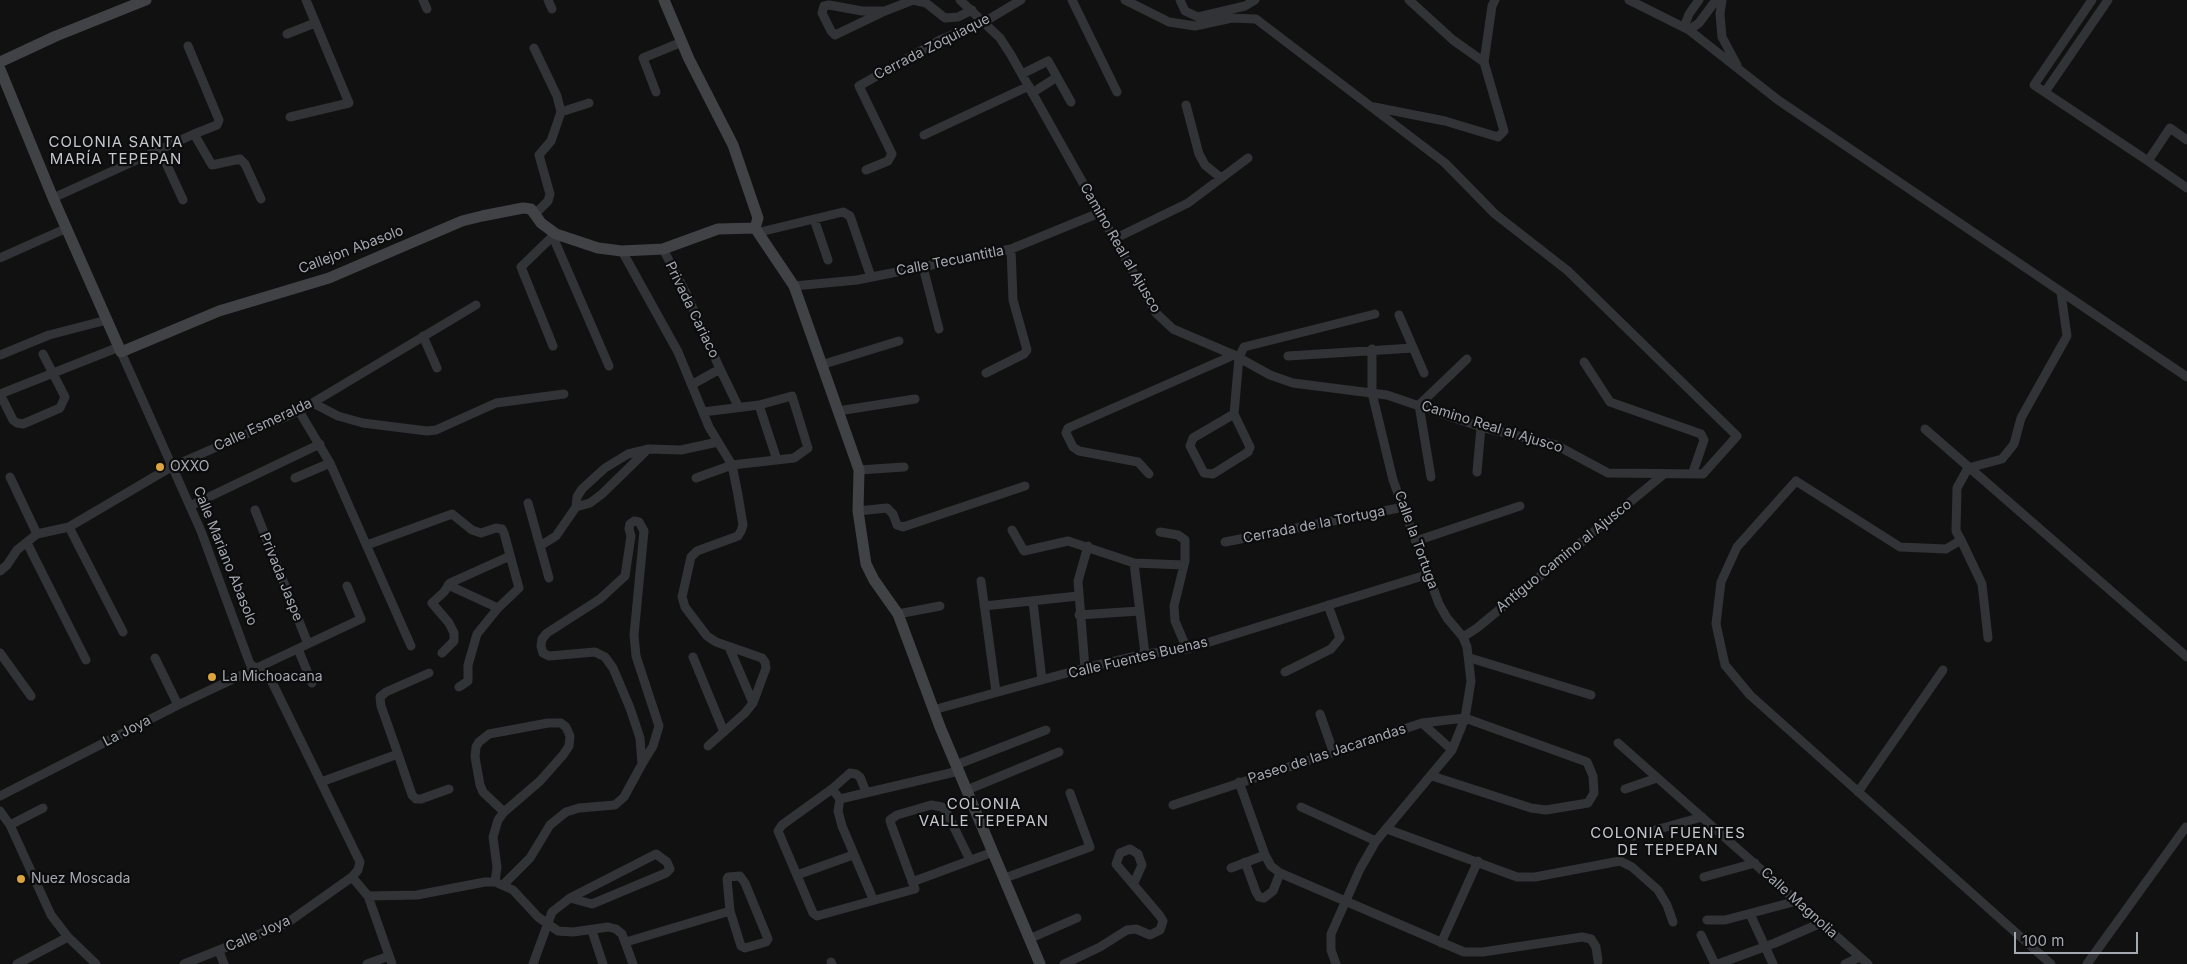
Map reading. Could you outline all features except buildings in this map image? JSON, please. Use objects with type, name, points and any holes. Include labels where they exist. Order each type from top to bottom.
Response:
[{"type":"street","points":[[0,62],[56,36],[146,0]]},
{"type":"street","points":[[290,117],[349,103],[306,0]]},
{"type":"street","points":[[423,0],[427,10]]},
{"type":"street","points":[[548,0],[552,9]]},
{"type":"street","points":[[664,0],[682,42],[733,145],[758,218],[758,230],[794,286],[859,470],[858,511],[866,564],[874,580],[898,614],[933,710],[1040,964]]},
{"type":"street","points":[[885,11],[862,11],[829,5],[822,9],[831,31],[835,35],[913,0],[926,3],[945,18],[958,17],[972,10]]},
{"type":"street","name":"Camino Real al Ajusco","points":[[960,0],[1000,38],[1156,313],[1164,323],[1183,334],[1237,356],[1270,376],[1293,382],[1372,393],[1419,405],[1481,427],[1556,445],[1608,473],[1664,474],[1693,472],[1703,474],[1737,436],[1568,272],[1494,214],[1444,163],[1371,107]]},
{"type":"street","name":"Cerrada Zoquiaque","points":[[866,170],[888,160],[892,154],[859,86],[940,40],[984,22],[1021,0]]},
{"type":"street","points":[[1072,0],[1117,92]]},
{"type":"street","points":[[1125,0],[1169,22],[1195,26],[1232,18],[1256,19],[1371,107],[1445,121],[1498,137],[1504,131],[1484,62],[1492,6],[1495,0]]},
{"type":"street","points":[[1180,0],[1185,11],[1198,17],[1245,6],[1255,0]]},
{"type":"street","points":[[1409,0],[1453,40],[1484,62]]},
{"type":"street","points":[[1629,0],[1687,29],[1778,100],[2187,377]]},
{"type":"street","points":[[1687,29],[1689,14],[1699,0]]},
{"type":"street","points":[[1687,29],[1699,23],[1716,0]]},
{"type":"street","points":[[1722,0],[1720,14],[1722,37],[1739,69]]},
{"type":"street","points":[[2092,0],[2034,85],[2187,188]]},
{"type":"street","points":[[2045,92],[2108,0]]},
{"type":"street","points":[[287,34],[316,23]]},
{"type":"street","points":[[656,92],[643,58],[682,42]]},
{"type":"street","points":[[53,198],[217,125],[219,120],[188,46]]},
{"type":"street","points":[[534,48],[556,96],[561,112],[551,141],[539,155],[550,194],[548,201],[536,213],[541,223],[554,236],[609,366]]},
{"type":"street","points":[[1022,74],[1048,60],[1071,102]]},
{"type":"street","name":"Calle Mariano Abasolo","points":[[0,69],[53,198],[171,467],[190,506],[250,664],[256,670],[266,674],[272,682],[358,854],[360,862],[358,870],[352,877]]},
{"type":"street","points":[[924,135],[1057,78]]},
{"type":"street","points":[[561,112],[589,104]]},
{"type":"street","points":[[1186,104],[1199,154],[1205,165],[1221,178]]},
{"type":"street","points":[[2148,161],[2170,128],[2187,140]]},
{"type":"street","points":[[194,134],[207,161],[212,165],[240,159],[261,199]]},
{"type":"street","points":[[160,150],[183,200]]},
{"type":"street","points":[[1114,239],[1188,203],[1248,158]]},
{"type":"street","name":"Callejon Abasolo","points":[[120,349],[219,311],[329,278],[462,221],[523,208],[536,213]]},
{"type":"street","points":[[554,236],[598,248],[622,251],[663,249],[718,229],[758,230],[842,212],[850,216],[871,277]]},
{"type":"street","name":"Calle Tecuantitla","points":[[794,286],[871,277],[1011,249],[1099,213]]},
{"type":"street","points":[[814,219],[828,260]]},
{"type":"street","points":[[0,258],[67,228]]},
{"type":"street","points":[[553,346],[522,272],[524,264],[554,236]]},
{"type":"street","name":"Privada Cariaco","points":[[663,249],[686,293],[720,369],[693,384]]},
{"type":"street","points":[[986,373],[1024,354],[1027,350],[1012,300],[1011,249]]},
{"type":"street","points":[[622,251],[678,352],[693,384],[703,412],[732,465],[743,525],[738,536],[697,551],[688,564],[682,597],[685,607],[707,636],[762,658],[765,662],[766,668],[753,703],[746,713],[708,746]]},
{"type":"street","points":[[924,267],[939,329]]},
{"type":"street","points":[[1988,638],[1982,584],[1956,531],[1957,488],[1968,468],[2002,459],[2014,444],[2022,418],[2067,336],[2061,293]]},
{"type":"street","name":"Calle Esmeralda","points":[[0,571],[37,534],[68,526],[171,467],[298,411],[476,305]]},
{"type":"street","points":[[1149,474],[1138,462],[1079,451],[1073,447],[1066,433],[1068,428],[1237,356],[1244,347],[1375,314]]},
{"type":"street","points":[[1399,315],[1424,373]]},
{"type":"street","points":[[0,355],[49,335],[107,320]]},
{"type":"street","points":[[423,336],[437,368]]},
{"type":"street","points":[[821,365],[900,341]]},
{"type":"street","points":[[1288,356],[1372,349],[1413,348]]},
{"type":"street","points":[[43,354],[54,372],[65,397],[64,402],[60,408],[23,424],[13,420],[0,394],[54,372],[120,349]]},
{"type":"street","name":"Calle la Tortuga","points":[[1336,964],[1331,950],[1331,934],[1360,869],[1376,841],[1452,750],[1466,718],[1471,681],[1470,658],[1462,637],[1446,618],[1393,480],[1372,393],[1372,349]]},
{"type":"street","points":[[1234,414],[1193,438],[1190,446],[1204,473],[1213,474],[1248,452],[1250,447],[1234,414],[1237,356]]},
{"type":"street","points":[[1431,476],[1419,405],[1467,359]]},
{"type":"street","points":[[1584,362],[1610,402],[1701,434],[1704,440],[1693,472]]},
{"type":"street","points":[[720,369],[738,406]]},
{"type":"street","points":[[313,403],[338,416],[363,423],[428,431],[436,430],[496,403],[564,394]]},
{"type":"street","points":[[696,478],[732,465],[794,458],[808,448],[792,396],[759,405],[738,406],[703,412]]},
{"type":"street","points":[[838,411],[915,399]]},
{"type":"street","points":[[759,405],[778,460]]},
{"type":"street","points":[[298,411],[330,463],[411,646]]},
{"type":"street","points":[[1477,472],[1481,427]]},
{"type":"street","points":[[1925,429],[2187,657]]},
{"type":"street","points":[[540,546],[556,536],[576,507],[577,497],[593,476],[628,454],[649,449],[681,450],[718,442]]},
{"type":"street","points":[[190,506],[320,444]]},
{"type":"street","points":[[576,507],[590,503],[602,494],[631,463],[649,449]]},
{"type":"street","points":[[295,478],[330,463]]},
{"type":"street","points":[[859,470],[904,467]]},
{"type":"street","name":"Antiguo Camino al Ajusco","points":[[1462,637],[1477,628],[1664,474]]},
{"type":"street","points":[[10,477],[37,534]]},
{"type":"street","points":[[1961,540],[1946,549],[1900,547],[1796,481],[1737,547],[1721,582],[1716,624],[1725,665],[1750,695],[2051,964]]},
{"type":"street","points":[[858,511],[887,508],[891,510],[897,525],[903,527],[1025,486]]},
{"type":"street","points":[[528,503],[549,578]]},
{"type":"street","points":[[1416,541],[1520,506]]},
{"type":"street","name":"Cerrada de la Tortuga","points":[[1224,542],[1404,508]]},
{"type":"street","name":"Privada Jaspe","points":[[255,510],[308,644]]},
{"type":"street","points":[[367,545],[452,514],[472,530],[481,533],[502,529],[519,588],[498,608],[477,634],[468,665],[468,681],[459,687]]},
{"type":"street","points":[[499,884],[530,858],[550,825],[566,812],[579,808],[615,805],[624,798],[653,746],[659,726],[636,656],[634,635],[644,531],[639,522],[634,521],[630,524],[629,529],[631,536],[625,576],[600,599],[547,633],[542,639],[541,646],[543,653],[549,656],[595,652],[605,658],[613,668],[630,708],[640,738],[642,764]]},
{"type":"street","points":[[68,526],[123,632]]},
{"type":"street","points":[[1012,530],[1024,551],[1068,541],[1088,546],[1134,563],[1184,565]]},
{"type":"street","points":[[1160,532],[1178,535],[1185,540],[1184,565],[1174,606],[1175,621],[1186,650]]},
{"type":"street","points":[[27,543],[86,660]]},
{"type":"street","points":[[1086,668],[1079,614],[1078,581],[1088,546]]},
{"type":"street","points":[[442,652],[454,641],[454,633],[449,623],[432,603],[444,592],[450,582],[510,556]]},
{"type":"street","points":[[1134,563],[1145,654]]},
{"type":"street","name":"Calle Fuentes Buenas","points":[[933,710],[1086,668],[1145,654],[1186,650],[1429,574]]},
{"type":"street","points":[[981,581],[996,692]]},
{"type":"street","points":[[448,585],[498,608]]},
{"type":"street","name":"La Joya","points":[[0,796],[178,705],[361,619],[347,586]]},
{"type":"street","points":[[984,606],[1078,596]]},
{"type":"street","points":[[1033,602],[1042,680]]},
{"type":"street","points":[[1285,672],[1330,649],[1340,638],[1328,605]]},
{"type":"street","points":[[898,614],[940,606]]},
{"type":"street","points":[[1079,614],[1139,611]]},
{"type":"street","points":[[729,646],[753,703]]},
{"type":"street","points":[[298,649],[312,683]]},
{"type":"street","points":[[0,653],[30,696]]},
{"type":"street","points":[[693,657],[724,732]]},
{"type":"street","points":[[154,658],[178,705]]},
{"type":"street","points":[[1470,658],[1592,695]]},
{"type":"street","points":[[1858,792],[1943,670]]},
{"type":"street","points":[[429,673],[386,692],[380,697],[381,706],[412,795],[416,799],[421,799],[449,789]]},
{"type":"street","points":[[1320,714],[1333,751]]},
{"type":"street","points":[[1432,776],[1531,808],[1546,810],[1573,806],[1588,803],[1593,798],[1593,776],[1587,762],[1466,718]]},
{"type":"street","name":"Paseo de las Jacarandas","points":[[1466,718],[1422,723],[1239,782],[1265,855],[1271,866],[1280,873],[1464,952],[1483,952],[1582,937],[1591,939],[1596,947],[1598,961]]},
{"type":"street","points":[[499,884],[493,837],[498,820],[504,812],[540,781],[569,746],[570,736],[566,727],[561,723],[548,723],[489,734],[479,742],[474,758],[482,792],[504,812]]},
{"type":"street","points":[[1422,723],[1452,750]]},
{"type":"street","points":[[840,798],[958,768],[1046,730]]},
{"type":"street","name":"Calle Magnolia","points":[[1618,743],[1868,964]]},
{"type":"street","points":[[967,790],[1059,752]]},
{"type":"street","points":[[321,782],[398,754]]},
{"type":"street","points":[[866,792],[860,777],[850,773],[832,789],[782,825],[778,831],[813,913],[817,916],[915,888],[891,824],[890,820],[896,815],[931,805],[942,807],[946,811],[970,860]]},
{"type":"street","points":[[1625,789],[1657,778]]},
{"type":"street","points":[[1173,805],[1239,782]]},
{"type":"street","points":[[832,789],[840,798]]},
{"type":"street","points":[[1005,878],[1090,848],[1070,792]]},
{"type":"street","points":[[840,798],[838,811],[853,854],[872,899]]},
{"type":"street","points":[[1301,807],[1376,841]]},
{"type":"street","points":[[10,825],[43,808]]},
{"type":"street","points":[[0,811],[10,825],[51,915],[68,937],[96,964]]},
{"type":"street","points":[[1634,836],[1702,817]]},
{"type":"street","points":[[2087,964],[2186,827]]},
{"type":"street","points":[[1387,829],[1517,876],[1535,877],[1620,861],[1632,867],[1658,890],[1667,904],[1673,922]]},
{"type":"street","points":[[912,882],[993,852]]},
{"type":"street","points":[[533,964],[552,912],[570,898],[656,854],[668,862],[670,869],[666,873],[592,904],[570,898]]},
{"type":"street","points":[[797,875],[853,854]]},
{"type":"street","points":[[1231,868],[1265,855]]},
{"type":"street","points":[[1440,943],[1478,861]]},
{"type":"street","points":[[1246,862],[1259,897],[1264,898],[1273,891],[1280,873]]},
{"type":"street","points":[[1704,877],[1755,863]]},
{"type":"street","points":[[740,876],[745,883],[768,939],[766,942],[745,948],[742,946],[730,911],[727,879],[728,877],[740,876]]},
{"type":"street","points":[[352,877],[368,896],[391,960],[367,964]]},
{"type":"street","name":"Calle Joya","points":[[184,964],[287,924],[352,877]]},
{"type":"street","points":[[368,896],[417,895],[485,882],[499,884],[513,890],[547,926],[558,931],[592,931],[608,927],[616,928],[626,942],[633,964]]},
{"type":"street","points":[[1064,964],[1100,947],[1127,930],[1136,929],[1150,935],[1160,930],[1163,921],[1134,883]]},
{"type":"street","points":[[1708,920],[1725,920],[1797,901]]},
{"type":"street","points":[[626,942],[730,911]]},
{"type":"street","points":[[1750,914],[1772,964]]},
{"type":"street","points":[[1030,939],[1077,918]]},
{"type":"street","points":[[1701,935],[1717,964],[1765,948],[1821,923]]},
{"type":"street","points":[[592,931],[603,964]]},
{"type":"street","points":[[17,964],[68,937]]},
{"type":"street","points":[[219,951],[224,964]]},
{"type":"street","points":[[1845,964],[1860,957]]},
{"type":"place","name":"OXXO","points":[[160,467]]},
{"type":"place","name":"La Michoacana","points":[[212,677]]},
{"type":"place","name":"Nuez Moscada","points":[[21,879]]},
{"type":"district","name":"COLONIA SANTA MARÍA TEPEPAN","points":[[116,150]]},
{"type":"district","name":"COLONIA VALLE TEPEPAN","points":[[984,812]]},
{"type":"district","name":"COLONIA FUENTES DE TEPEPAN","points":[[1668,842]]}]
